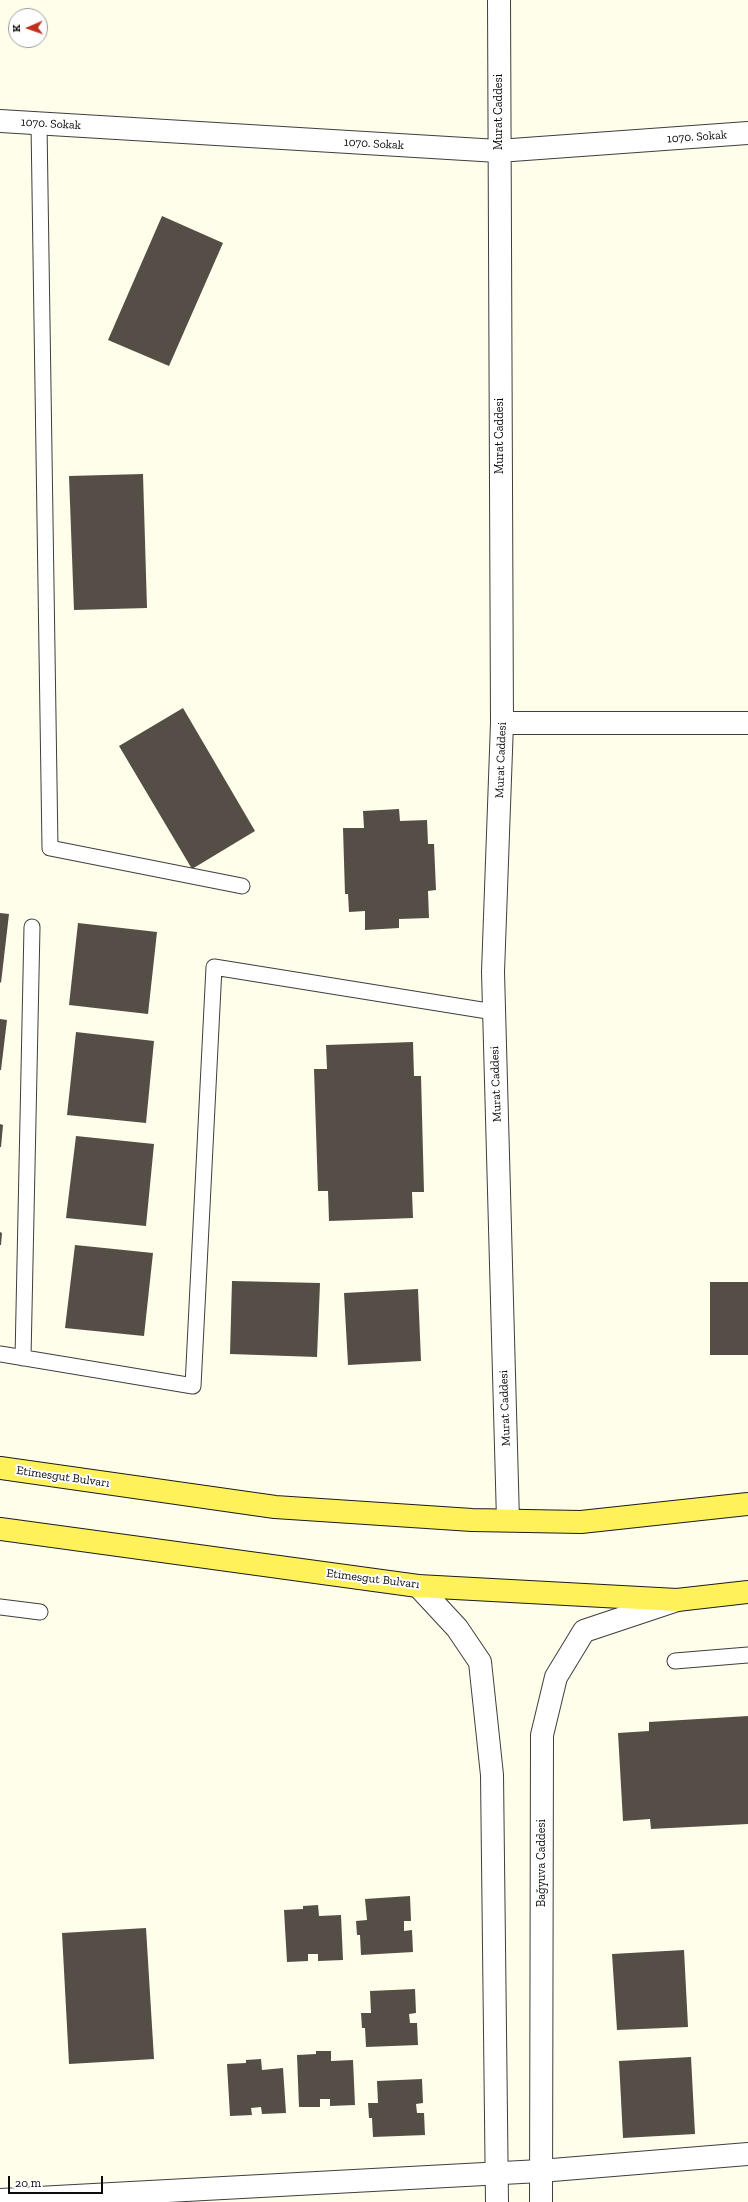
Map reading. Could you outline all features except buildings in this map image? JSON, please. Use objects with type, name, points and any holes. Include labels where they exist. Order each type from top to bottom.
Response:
[{"type":"main road","name":"Etimesgut Bulvarı","points":[[0,1468],[275,1508],[472,1520],[582,1522],[748,1504]]},
{"type":"main road","name":"Etimesgut Bulvarı","points":[[0,1529],[418,1586],[677,1600],[748,1592]]},
{"type":"street","name":"Murat Caddesi","points":[[499,0],[498,151],[502,723],[493,972],[508,1520]]},
{"type":"street","name":"1070. Sokak","points":[[0,121],[498,151],[748,133]]},
{"type":"street","points":[[502,723],[748,723]]},
{"type":"street","points":[[418,1586],[456,1628],[480,1662],[492,1775],[497,2202]]},
{"type":"street","name":"Bağyuva Caddesi","points":[[541,2202],[542,1735],[556,1677],[584,1631],[677,1600]]},
{"type":"street","points":[[0,2200],[134,2197],[540,2171],[748,2154]]},
{"type":"lane","points":[[39,124],[50,848],[242,886]]},
{"type":"lane","points":[[23,1358],[32,927]]},
{"type":"lane","points":[[0,1354],[193,1386],[214,967],[494,1012]]},
{"type":"lane","points":[[0,1607],[40,1612]]},
{"type":"lane","points":[[675,1661],[748,1655]]}]
